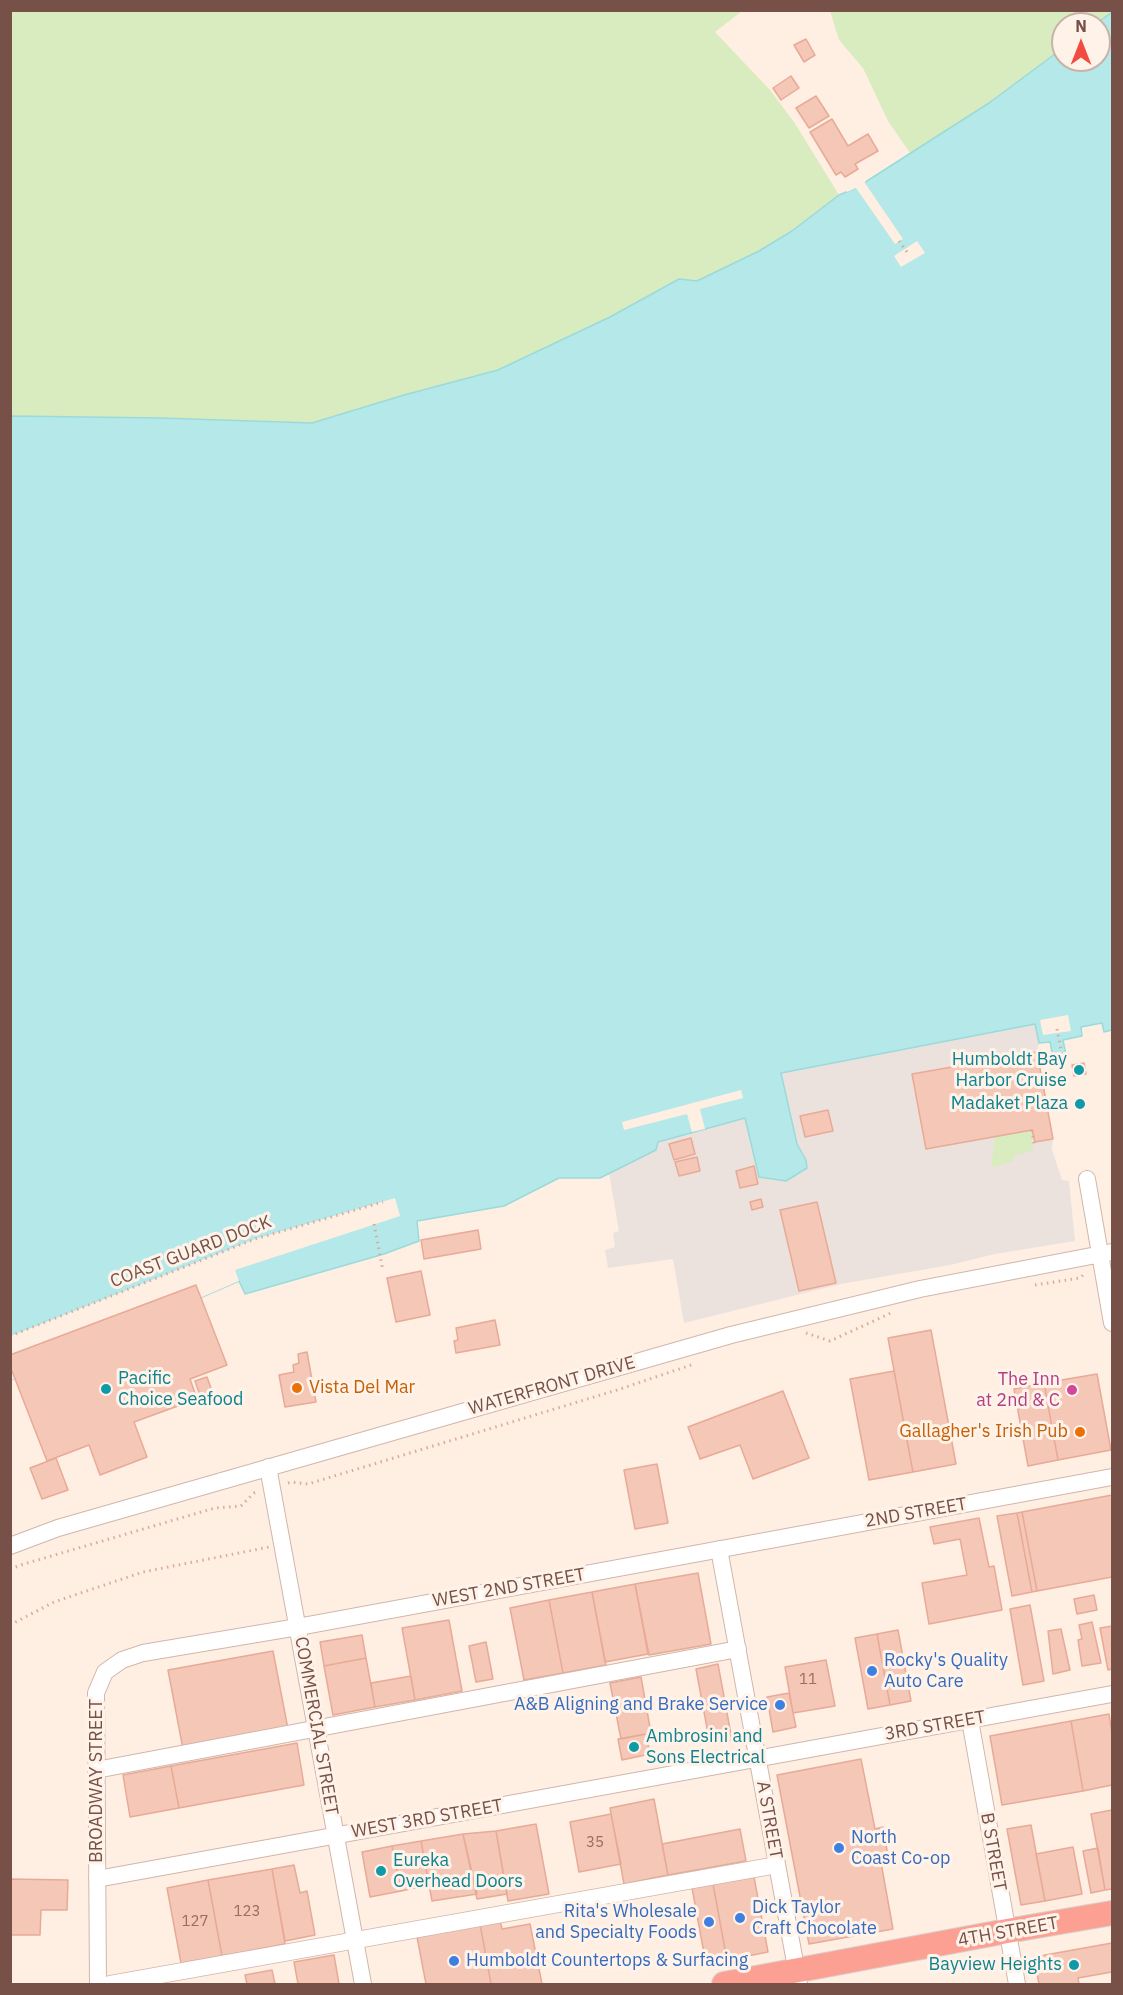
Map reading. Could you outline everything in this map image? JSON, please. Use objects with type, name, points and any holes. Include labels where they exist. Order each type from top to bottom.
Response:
[{"type":"highway","name":"4TH STREET","points":[[724,1984],[798,1978],[1007,1931],[1113,1913]]},
{"type":"street","points":[[1087,1179],[1106,1253],[1113,1323]]},
{"type":"street","name":"WATERFRONT DRIVE","points":[[10,1546],[58,1528],[731,1335],[920,1289],[1106,1253]]},
{"type":"street","name":"COMMERCIAL STREET","points":[[268,1467],[363,1984]]},
{"type":"street","name":"2ND STREET","points":[[720,1549],[1113,1477]]},
{"type":"street","name":"WEST 2ND STREET","points":[[298,1627],[720,1549]]},
{"type":"street","name":"A STREET","points":[[720,1549],[798,1978]]},
{"type":"street","name":"BROADWAY STREET","points":[[98,1984],[96,1693],[105,1672],[132,1655],[298,1627]]},
{"type":"street","points":[[96,1770],[738,1649]]},
{"type":"street","name":"3RD STREET","points":[[758,1759],[1113,1694]]},
{"type":"street","name":"B STREET","points":[[970,1720],[1017,1984]]},
{"type":"street","name":"WEST 3RD STREET","points":[[97,1879],[758,1759]]},
{"type":"street","points":[[110,1984],[777,1865]]},
{"type":"path","points":[[899,241],[907,252]]},
{"type":"path","points":[[1057,1029],[1063,1060]]},
{"type":"path","points":[[1032,1130],[1034,1144]]},
{"type":"path","name":"COAST GUARD DOCK","points":[[10,1336],[255,1239],[383,1202]]},
{"type":"path","points":[[374,1224],[383,1271]]},
{"type":"path","points":[[1024,1286],[1080,1278],[1086,1272]]},
{"type":"path","points":[[803,1332],[830,1341],[893,1313]]},
{"type":"path","points":[[10,1569],[215,1508],[241,1506],[254,1493],[292,1482],[308,1484],[617,1390],[694,1364]]},
{"type":"path","points":[[10,1625],[54,1602],[143,1572],[282,1544]]},
{"type":"shaded area","points":[[1035,1024],[1039,1043],[1037,1052],[1053,1139],[1052,1149],[1062,1180],[1069,1181],[1075,1241],[841,1284],[684,1323],[673,1259],[608,1268],[605,1250],[615,1247],[613,1233],[619,1231],[609,1173],[656,1150],[658,1142],[745,1118],[806,1160],[797,1144],[781,1073]]},
{"type":"green space","points":[[11,11],[742,11],[715,32],[770,90],[794,122],[839,195],[856,188],[910,153],[888,121],[863,68],[839,40],[830,11],[1112,11],[1111,70],[1111,12],[1051,12],[1051,72],[1106,72],[11,637]]},
{"type":"green space","points":[[1031,1130],[1033,1150],[1013,1156],[1014,1161],[991,1168],[995,1137]]},
{"type":"water","points":[[1111,13],[1112,1030],[1104,1032],[1102,1023],[1081,1027],[1082,1036],[1063,1040],[1067,1060],[1054,1062],[1050,1042],[1039,1043],[1035,1024],[781,1073],[797,1144],[806,1160],[807,1168],[786,1181],[759,1177],[745,1118],[658,1142],[656,1150],[600,1178],[559,1178],[504,1206],[417,1221],[419,1241],[384,1254],[245,1294],[239,1281],[11,1380],[10,416],[312,423],[498,370],[610,317],[679,279],[697,281],[759,251],[792,231],[839,195],[856,188],[989,103],[1051,57],[1051,72],[1111,72]]},
{"type":"pier","points":[[866,178],[865,183],[903,239],[895,244],[856,188],[847,192],[845,189]]},
{"type":"pier","points":[[917,241],[925,253],[901,267],[894,256]]},
{"type":"pier","points":[[1068,1015],[1071,1031],[1043,1035],[1040,1020]]},
{"type":"pier","points":[[741,1090],[743,1098],[700,1109],[705,1129],[692,1132],[687,1114],[624,1130],[622,1122]]},
{"type":"pier","points":[[395,1198],[400,1216],[235,1270],[239,1281],[11,1380],[11,1336],[255,1239]]},
{"type":"building","points":[[806,39],[815,55],[804,62],[794,45]]},
{"type":"building","points":[[791,76],[799,88],[781,100],[773,88]]},
{"type":"building","points":[[816,96],[829,116],[809,128],[796,108]]},
{"type":"building","points":[[832,119],[848,146],[868,134],[878,151],[855,164],[858,169],[845,177],[841,172],[836,175],[810,132]]},
{"type":"building","points":[[1037,1052],[1053,1139],[1035,1142],[1032,1130],[926,1149],[912,1074]]},
{"type":"building","name":"Humboldt Bay Harbor Cruise","points":[[1084,1063],[1086,1074],[1074,1076],[1072,1065]]},
{"type":"building","points":[[828,1110],[833,1131],[805,1137],[800,1116]]},
{"type":"building","points":[[691,1138],[695,1154],[674,1160],[669,1144]]},
{"type":"building","points":[[697,1157],[700,1171],[679,1176],[675,1162]]},
{"type":"building","points":[[754,1166],[758,1184],[740,1188],[736,1171]]},
{"type":"building","points":[[761,1199],[763,1207],[752,1210],[750,1202]]},
{"type":"building","points":[[817,1202],[836,1283],[799,1291],[780,1210]]},
{"type":"building","points":[[478,1230],[481,1249],[424,1259],[421,1240]]},
{"type":"building","points":[[421,1271],[430,1315],[396,1322],[387,1278]]},
{"type":"building","name":"Pacific Choice Seafood","points":[[196,1285],[227,1365],[190,1379],[197,1399],[134,1422],[147,1457],[100,1475],[89,1445],[47,1461],[10,1366],[10,1355]]},
{"type":"building","points":[[495,1320],[500,1345],[456,1353],[454,1341],[458,1340],[456,1328]]},
{"type":"building","points":[[931,1330],[956,1464],[913,1472],[888,1338]]},
{"type":"building","name":"Vista Del Mar","points":[[307,1352],[316,1402],[285,1407],[279,1375],[294,1372],[293,1365],[299,1363],[298,1354]]},
{"type":"building","points":[[894,1371],[913,1472],[869,1480],[850,1379]]},
{"type":"building","points":[[1097,1374],[1111,1450],[1058,1460],[1044,1383]]},
{"type":"building","points":[[207,1377],[212,1391],[200,1395],[195,1381]]},
{"type":"building","points":[[1044,1383],[1058,1460],[1028,1466],[1014,1389]]},
{"type":"building","points":[[783,1391],[809,1458],[753,1479],[740,1445],[700,1459],[688,1427]]},
{"type":"building","points":[[56,1458],[68,1490],[42,1499],[30,1468]]},
{"type":"building","points":[[657,1464],[668,1523],[635,1529],[624,1470]]},
{"type":"building","points":[[1112,1495],[1112,1577],[1037,1591],[1022,1512]]},
{"type":"building","points":[[1022,1512],[1037,1591],[1032,1592],[1017,1513]]},
{"type":"building","points":[[1017,1513],[1032,1592],[1012,1596],[997,1516]]},
{"type":"building","points":[[979,1518],[989,1567],[994,1566],[1002,1610],[929,1624],[922,1583],[967,1575],[960,1539],[934,1544],[930,1527]]},
{"type":"building","points":[[698,1573],[711,1644],[649,1655],[635,1584]]},
{"type":"building","points":[[635,1584],[648,1654],[605,1662],[592,1592]]},
{"type":"building","points":[[592,1592],[606,1665],[563,1673],[549,1600]]},
{"type":"building","points":[[1094,1595],[1097,1610],[1077,1614],[1074,1599]]},
{"type":"building","points":[[549,1600],[563,1673],[524,1680],[510,1608]]},
{"type":"building","points":[[1030,1605],[1044,1681],[1023,1685],[1010,1609]]},
{"type":"building","points":[[449,1620],[462,1691],[415,1700],[402,1628]]},
{"type":"building","points":[[1092,1622],[1101,1663],[1082,1666],[1078,1640],[1082,1639],[1079,1625]]},
{"type":"building","points":[[1112,1626],[1112,1669],[1108,1670],[1100,1628]]},
{"type":"building","points":[[1061,1629],[1070,1670],[1053,1674],[1048,1631]]},
{"type":"building","points":[[898,1630],[911,1701],[890,1705],[877,1634]]},
{"type":"building","name":"Rocky's Quality Auto Care","points":[[877,1634],[890,1705],[868,1709],[855,1638]]},
{"type":"building","points":[[362,1635],[366,1658],[324,1666],[320,1642]]},
{"type":"building","points":[[486,1642],[493,1679],[476,1682],[469,1646]]},
{"type":"building","points":[[273,1651],[288,1729],[183,1749],[168,1670]]},
{"type":"building","points":[[366,1658],[375,1707],[333,1715],[324,1666]]},
{"type":"building","points":[[826,1660],[835,1706],[793,1713],[785,1667]]},
{"type":"building","points":[[718,1664],[732,1740],[710,1744],[696,1669]]},
{"type":"building","points":[[411,1676],[415,1700],[375,1707],[371,1683]]},
{"type":"building","points":[[641,1677],[651,1733],[621,1739],[610,1683]]},
{"type":"building","name":"A&B Aligning and Brake Service","points":[[789,1693],[796,1727],[773,1732],[767,1697]]},
{"type":"building","points":[[1109,1714],[1112,1734],[1112,1785],[1083,1791],[1071,1721]]},
{"type":"building","points":[[1071,1721],[1083,1791],[1002,1805],[990,1736]]},
{"type":"building","name":"Ambrosini and Sons Electrical","points":[[646,1734],[650,1754],[622,1760],[618,1739]]},
{"type":"building","points":[[297,1743],[304,1785],[179,1808],[171,1766]]},
{"type":"building","name":"North Coast Co-op","points":[[861,1759],[875,1829],[883,1827],[888,1856],[880,1857],[893,1929],[809,1944],[777,1775]]},
{"type":"building","points":[[171,1766],[179,1808],[130,1817],[123,1775]]},
{"type":"building","points":[[654,1799],[668,1875],[624,1884],[610,1808]]},
{"type":"building","points":[[1112,1810],[1112,1889],[1105,1890],[1091,1814]]},
{"type":"building","points":[[611,1814],[621,1864],[579,1872],[570,1822]]},
{"type":"building","points":[[536,1824],[549,1894],[508,1901],[496,1831]]},
{"type":"building","points":[[1031,1825],[1045,1901],[1021,1905],[1007,1829]]},
{"type":"building","points":[[740,1829],[746,1861],[668,1875],[662,1844]]},
{"type":"building","points":[[496,1831],[507,1894],[477,1899],[463,1834]]},
{"type":"building","points":[[463,1834],[477,1894],[432,1901],[421,1841]]},
{"type":"building","points":[[421,1841],[429,1885],[401,1891],[392,1846]]},
{"type":"building","name":"Eureka Overhead Doors","points":[[392,1846],[401,1891],[370,1897],[362,1852]]},
{"type":"building","points":[[1073,1847],[1082,1894],[1045,1901],[1036,1854]]},
{"type":"building","points":[[1098,1848],[1105,1890],[1091,1893],[1083,1851]]},
{"type":"building","points":[[294,1865],[300,1893],[307,1891],[315,1935],[285,1941],[272,1869]]},
{"type":"building","points":[[272,1869],[285,1944],[222,1956],[208,1880]]},
{"type":"building","name":"Dick Taylor Craft Chocolate","points":[[754,1877],[768,1952],[727,1960],[713,1884]]},
{"type":"building","points":[[10,1879],[68,1880],[67,1910],[41,1910],[40,1935],[10,1935]]},
{"type":"building","points":[[208,1880],[222,1956],[181,1963],[167,1888]]},
{"type":"building","name":"Rita's Wholesale and Specialty Foods","points":[[713,1884],[727,1960],[706,1964],[692,1888]]},
{"type":"building","points":[[500,1920],[502,1929],[530,1924],[542,1984],[491,1984],[480,1924]]},
{"type":"building","name":"Humboldt Countertops & Surfacing","points":[[480,1924],[491,1984],[426,1984],[417,1937]]},
{"type":"building","name":"Bayview Heights","points":[[1112,1943],[1112,1972],[1078,1978],[1079,1984],[1039,1984],[1034,1957]]},
{"type":"building","points":[[334,1955],[339,1984],[298,1984],[294,1962]]},
{"type":"building","points":[[272,1970],[275,1984],[247,1984],[245,1975]]},
{"type":"place","name":"Humboldt Bay Harbor Cruise","points":[[1079,1070]]},
{"type":"place","name":"Madaket Plaza","points":[[1080,1104]]},
{"type":"place","name":"Vista Del Mar","points":[[297,1388]]},
{"type":"place","name":"Pacific Choice Seafood","points":[[106,1389]]},
{"type":"place","name":"The Inn at 2nd & C","points":[[1072,1390]]},
{"type":"place","name":"Gallagher's Irish Pub","points":[[1080,1432]]},
{"type":"place","name":"Rocky's Quality Auto Care","points":[[872,1671]]},
{"type":"place","name":"A&B Aligning and Brake Service","points":[[780,1705]]},
{"type":"place","name":"Ambrosini and Sons Electrical","points":[[634,1747]]},
{"type":"place","name":"North Coast Co-op","points":[[839,1848]]},
{"type":"place","name":"Eureka Overhead Doors","points":[[381,1871]]},
{"type":"place","name":"Dick Taylor Craft Chocolate","points":[[740,1918]]},
{"type":"place","name":"Rita's Wholesale and Specialty Foods","points":[[709,1922]]},
{"type":"place","name":"Humboldt Countertops & Surfacing","points":[[454,1961]]},
{"type":"place","name":"Bayview Heights","points":[[1074,1965]]}]
